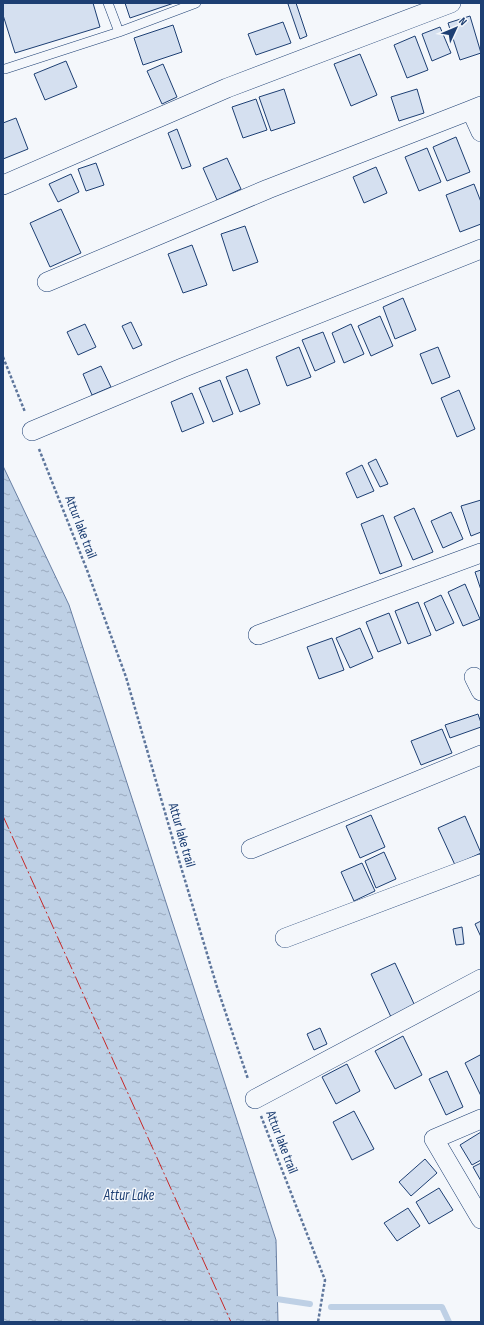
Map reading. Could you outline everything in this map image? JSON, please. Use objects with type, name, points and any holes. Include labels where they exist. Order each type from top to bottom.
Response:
[{"type":"street","points":[[3,185],[227,88],[451,3]]},
{"type":"street","points":[[47,282],[268,189],[476,108],[481,132]]},
{"type":"street","points":[[32,431],[182,368],[481,249]]},
{"type":"street","points":[[258,635],[481,553]]},
{"type":"street","points":[[251,849],[481,754]]},
{"type":"street","points":[[285,938],[481,864]]},
{"type":"street","points":[[255,1099],[481,979]]},
{"type":"street","points":[[481,1118],[434,1139],[481,1219]]},
{"type":"lane","points":[[108,3],[118,32]]},
{"type":"lane","points":[[5,69],[118,32],[196,3]]},
{"type":"path","name":"Attur lake trail","points":[[3,357],[87,570],[126,677],[174,847],[215,980],[264,1126],[325,1280],[318,1322]]},
{"type":"water","name":"Attur Lake","points":[[3,466],[69,605],[276,1240],[278,1322],[3,1322]]},
{"type":"building","points":[[3,3],[93,3],[100,27],[15,53],[3,15]]},
{"type":"building","points":[[125,3],[174,3],[130,18]]},
{"type":"building","points":[[296,3],[307,36],[300,39],[288,4]]},
{"type":"building","points":[[470,16],[481,53],[460,60],[448,23]]},
{"type":"building","points":[[283,22],[291,43],[256,55],[248,34]]},
{"type":"building","points":[[173,25],[182,52],[143,65],[134,38]]},
{"type":"building","points":[[440,27],[451,53],[432,61],[422,34]]},
{"type":"building","points":[[415,36],[428,70],[407,78],[394,45]]},
{"type":"building","points":[[360,54],[377,95],[351,106],[334,64]]},
{"type":"building","points":[[66,61],[77,87],[45,100],[34,74]]},
{"type":"building","points":[[163,64],[177,97],[162,104],[147,71]]},
{"type":"building","points":[[284,89],[295,123],[271,131],[259,97]]},
{"type":"building","points":[[417,89],[424,113],[399,121],[391,97]]},
{"type":"building","points":[[256,99],[267,130],[243,138],[232,107]]},
{"type":"building","points":[[16,118],[28,149],[3,159],[3,123]]},
{"type":"building","points":[[177,129],[191,166],[182,169],[168,133]]},
{"type":"building","points":[[456,137],[470,172],[447,181],[433,147]]},
{"type":"building","points":[[427,148],[441,182],[419,191],[405,157]]},
{"type":"building","points":[[227,158],[241,189],[217,200],[203,168]]},
{"type":"building","points":[[96,163],[104,185],[86,191],[78,169]]},
{"type":"building","points":[[376,167],[387,193],[364,203],[353,177]]},
{"type":"building","points":[[71,174],[79,192],[58,202],[49,184]]},
{"type":"building","points":[[474,184],[481,202],[481,224],[460,232],[446,195]]},
{"type":"building","points":[[61,209],[81,253],[50,267],[30,223]]},
{"type":"building","points":[[245,226],[258,262],[233,271],[221,234]]},
{"type":"building","points":[[192,245],[207,285],[183,293],[168,254]]},
{"type":"building","points":[[403,298],[416,330],[395,339],[383,307]]},
{"type":"building","points":[[380,316],[393,346],[371,356],[358,326]]},
{"type":"building","points":[[131,322],[142,345],[133,349],[122,326]]},
{"type":"building","points":[[85,324],[96,347],[78,355],[67,332]]},
{"type":"building","points":[[351,324],[364,354],[344,363],[332,333]]},
{"type":"building","points":[[323,332],[335,362],[315,371],[302,340]]},
{"type":"building","points":[[299,347],[311,377],[287,386],[276,357]]},
{"type":"building","points":[[438,347],[450,377],[432,384],[420,354]]},
{"type":"building","points":[[101,366],[111,387],[92,395],[83,374]]},
{"type":"building","points":[[247,369],[260,404],[240,412],[226,377]]},
{"type":"building","points":[[220,380],[233,414],[213,422],[199,388]]},
{"type":"building","points":[[459,390],[475,429],[457,437],[441,398]]},
{"type":"building","points":[[192,393],[204,423],[182,432],[171,402]]},
{"type":"building","points":[[376,459],[388,484],[380,487],[368,463]]},
{"type":"building","points":[[362,465],[374,491],[357,498],[346,473]]},
{"type":"building","points":[[481,500],[481,532],[471,536],[461,506]]},
{"type":"building","points":[[414,508],[433,552],[413,560],[394,517]]},
{"type":"building","points":[[451,512],[463,539],[443,548],[431,521]]},
{"type":"building","points":[[383,515],[402,566],[380,574],[361,524]]},
{"type":"building","points":[[481,570],[481,590],[475,572]]},
{"type":"building","points":[[465,584],[480,619],[463,626],[448,592]]},
{"type":"building","points":[[441,595],[454,623],[436,631],[424,603]]},
{"type":"building","points":[[418,602],[431,635],[408,644],[395,611]]},
{"type":"building","points":[[389,613],[401,643],[378,652],[366,622]]},
{"type":"building","points":[[360,628],[373,658],[350,668],[336,638]]},
{"type":"building","points":[[332,638],[344,670],[319,679],[307,647]]},
{"type":"building","points":[[478,714],[481,727],[450,738],[445,725]]},
{"type":"building","points":[[442,729],[452,753],[421,765],[411,741]]},
{"type":"building","points":[[371,815],[385,847],[360,858],[346,826]]},
{"type":"building","points":[[465,816],[481,853],[455,865],[438,828]]},
{"type":"building","points":[[384,852],[396,879],[376,888],[365,861]]},
{"type":"building","points":[[362,863],[375,891],[354,901],[341,872]]},
{"type":"building","points":[[481,921],[481,937],[475,924]]},
{"type":"building","points":[[462,927],[464,944],[456,945],[453,929]]},
{"type":"building","points":[[395,963],[415,1006],[391,1017],[371,974]]},
{"type":"building","points":[[320,1028],[327,1044],[314,1050],[307,1034]]},
{"type":"building","points":[[403,1036],[422,1075],[395,1089],[375,1051]]},
{"type":"building","points":[[480,1055],[481,1057],[481,1096],[465,1063]]},
{"type":"building","points":[[347,1064],[360,1091],[336,1104],[322,1077]]},
{"type":"building","points":[[447,1071],[463,1107],[446,1115],[429,1079]]},
{"type":"building","points":[[354,1111],[374,1149],[352,1160],[333,1122]]},
{"type":"building","points":[[481,1132],[481,1160],[472,1165],[460,1145]]},
{"type":"building","points":[[425,1159],[437,1173],[411,1196],[399,1182]]},
{"type":"building","points":[[481,1163],[481,1181],[473,1167]]},
{"type":"building","points":[[439,1188],[453,1210],[429,1224],[416,1202]]},
{"type":"building","points":[[408,1208],[420,1226],[397,1241],[384,1223]]},
{"type":"waterway","points":[[270,1298],[310,1304]]},
{"type":"waterway","points":[[331,1307],[442,1307],[449,1322]]},
{"type":"power","points":[[3,816],[231,1322]]}]
